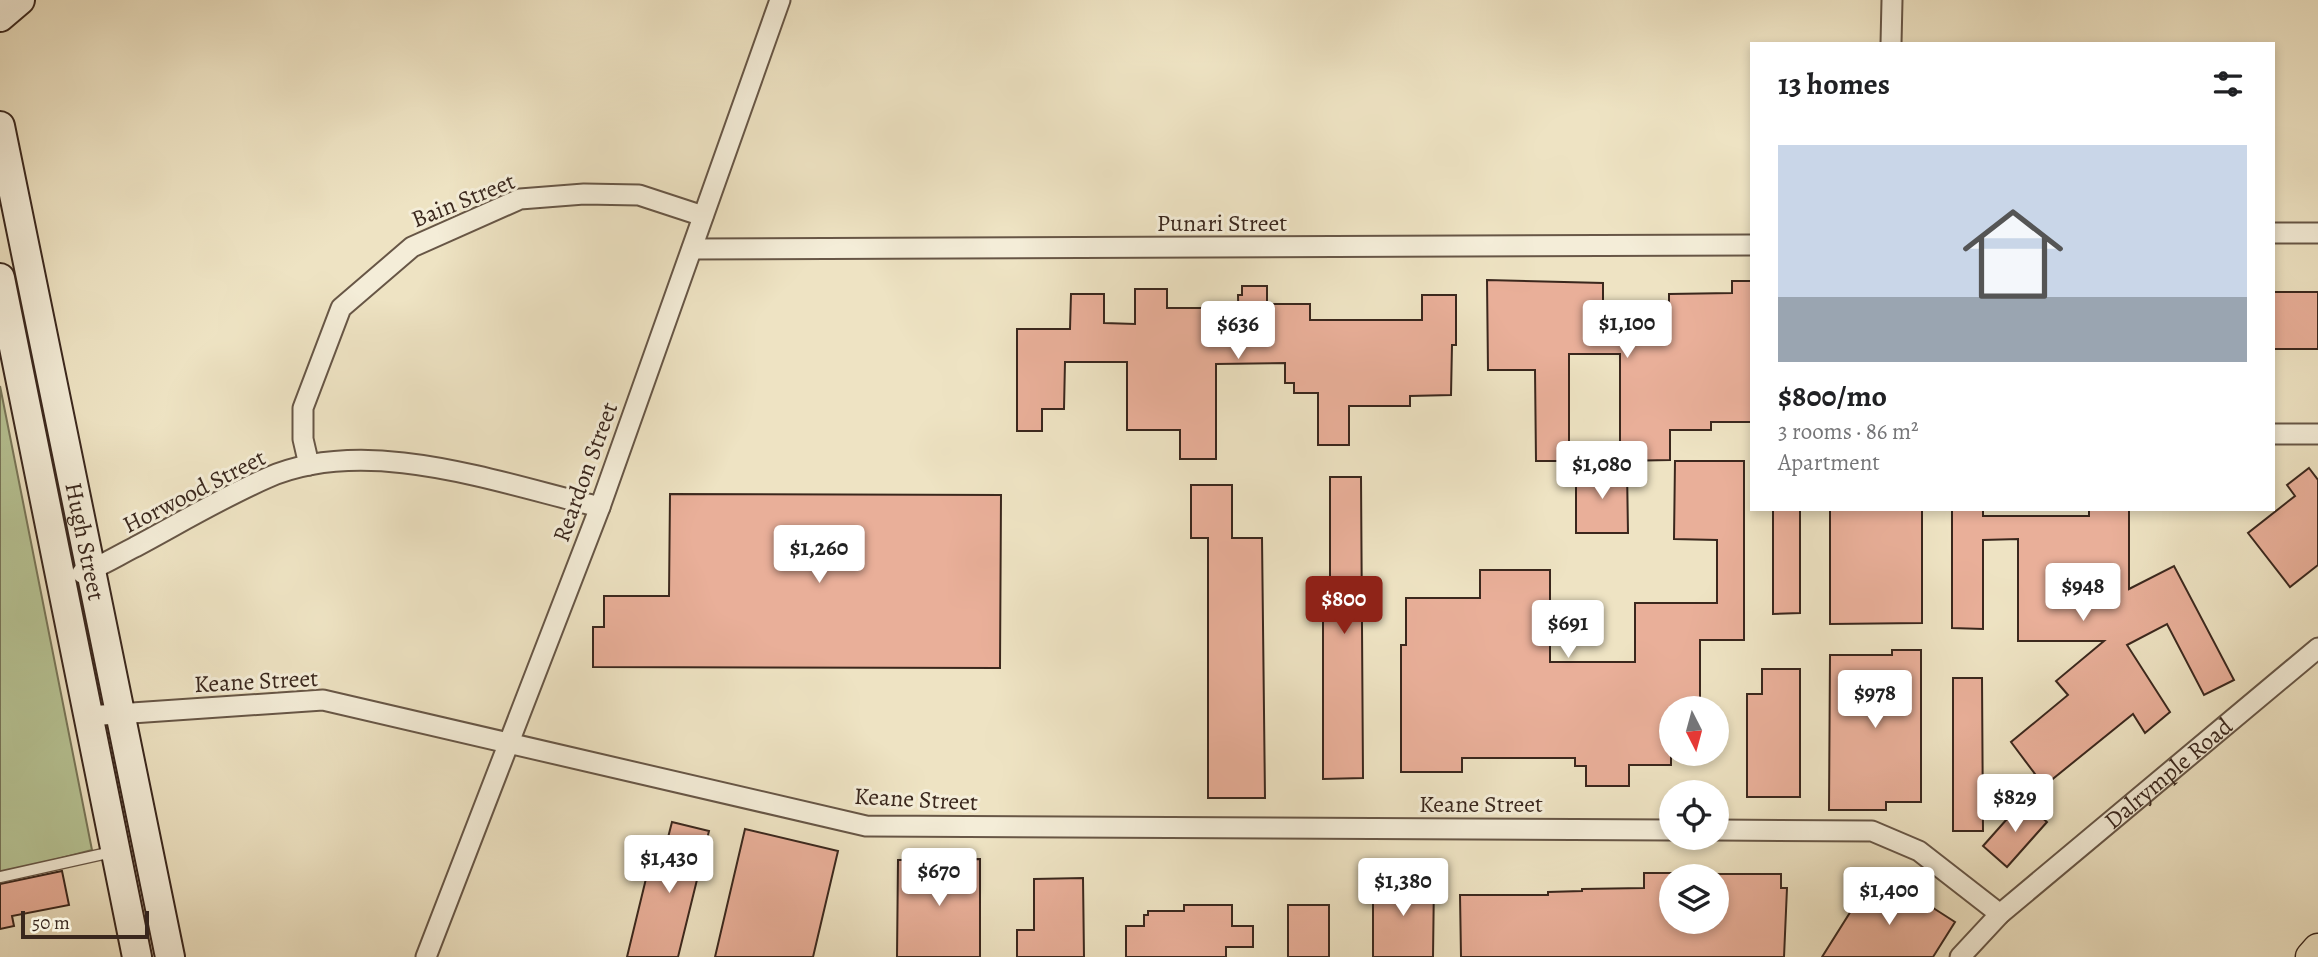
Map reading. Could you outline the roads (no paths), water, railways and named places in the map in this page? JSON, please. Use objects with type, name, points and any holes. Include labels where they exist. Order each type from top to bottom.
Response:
[{"type":"main road","points":[[0,17],[20,0]]},
{"type":"main road","name":"Hugh Street","points":[[0,126],[170,957]]},
{"type":"main road","name":"Hugh Street","points":[[0,278],[137,957]]},
{"type":"main road","points":[[2311,957],[2318,949]]},
{"type":"street","name":"Reardon Street","points":[[426,957],[600,507],[780,0]]},
{"type":"street","points":[[1891,42],[1892,0]]},
{"type":"street","name":"Bain Street","points":[[309,465],[303,439],[303,408],[341,308],[412,247],[520,199],[584,194],[639,195],[703,216]]},
{"type":"street","points":[[2275,233],[2318,233]]},
{"type":"street","name":"Punari Street","points":[[692,249],[1750,245]]},
{"type":"street","points":[[2275,434],[2318,434]]},
{"type":"street","name":"Horwood Street","points":[[60,579],[91,570],[268,477],[309,465],[369,458],[403,461],[600,507]]},
{"type":"street","name":"Dalrymple Road","points":[[1960,957],[2000,914],[2318,648]]},
{"type":"street","name":"Keane Street","points":[[88,716],[323,700],[510,741],[866,826],[1659,830]]},
{"type":"street","points":[[1729,830],[1872,831],[1919,851],[2000,914]]},
{"type":"lane","points":[[0,877],[116,851]]}]
